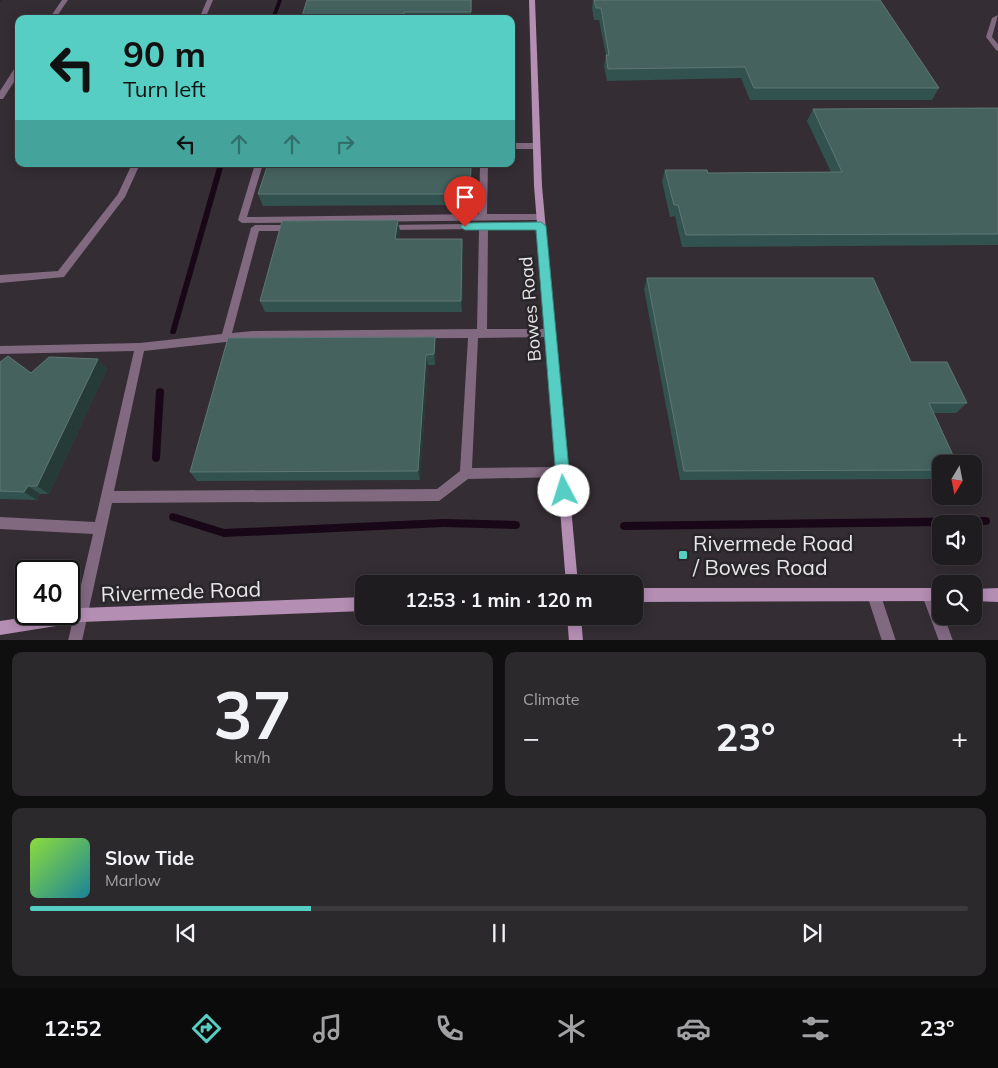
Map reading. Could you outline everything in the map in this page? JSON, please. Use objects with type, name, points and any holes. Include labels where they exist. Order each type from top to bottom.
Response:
[{"type":"street","name":"Bowes Road","points":[[532,0],[536,146],[541,222],[571,575]]},
{"type":"street","points":[[643,595],[932,595]]},
{"type":"street","points":[[982,595],[998,595]]},
{"type":"street","name":"Rivermede Road","points":[[0,628],[81,615],[355,604]]},
{"type":"street","points":[[575,625],[576,640]]},
{"type":"lane","points":[[55,15],[65,0]]},
{"type":"lane","points":[[204,15],[210,0]]},
{"type":"lane","points":[[998,17],[988,37],[998,49]]},
{"type":"lane","points":[[0,97],[15,74]]},
{"type":"lane","points":[[515,146],[536,146]]},
{"type":"lane","points":[[0,279],[61,274],[122,195],[135,167]]},
{"type":"lane","points":[[258,167],[242,220],[541,222]]},
{"type":"lane","points":[[466,474],[478,333],[484,222],[484,167]]},
{"type":"lane","points":[[226,338],[255,228],[484,222]]},
{"type":"lane","points":[[0,350],[140,347],[253,335],[551,333]]},
{"type":"lane","points":[[76,640],[140,347]]},
{"type":"lane","points":[[107,497],[439,495],[466,474],[562,472]]},
{"type":"lane","points":[[0,523],[100,528]]},
{"type":"lane","points":[[874,595],[889,640]]},
{"type":"lane","points":[[942,625],[946,640]]},
{"type":"shaded area","points":[[2,0],[998,0],[998,640],[0,640],[0,2]]},
{"type":"building","points":[[307,0],[471,0],[471,12],[404,12],[404,15],[302,15]]},
{"type":"building","points":[[594,0],[880,0],[939,88],[754,88],[745,67],[608,69],[606,55],[609,55],[601,8],[596,8]]},
{"type":"building","points":[[998,108],[998,234],[686,235],[678,205],[674,205],[665,170],[707,170],[708,173],[842,172],[813,109]]},
{"type":"building","points":[[267,167],[471,167],[470,191],[466,192],[466,194],[258,194]]},
{"type":"building","points":[[398,220],[395,239],[462,239],[461,301],[260,301],[282,221]]},
{"type":"building","points":[[647,278],[873,278],[911,362],[947,362],[967,403],[929,403],[953,455],[932,455],[932,470],[684,471]]},
{"type":"building","points":[[435,337],[434,354],[426,355],[418,471],[190,472],[228,338]]},
{"type":"building","points":[[8,356],[31,373],[49,357],[98,359],[37,486],[28,486],[24,492],[0,491],[0,362]]},
{"type":"waterway","points":[[274,15],[280,0]]},
{"type":"waterway","points":[[173,332],[220,167]]},
{"type":"waterway","points":[[156,458],[160,391]]},
{"type":"waterway","points":[[173,517],[224,533],[444,523],[516,525]]},
{"type":"waterway","points":[[624,526],[986,521]]},
{"type":"place","name":"Rivermede Road / Bowes Road","points":[[683,555]]},
{"type":"route","points":[[465,227],[541,226],[564,491]]}]
